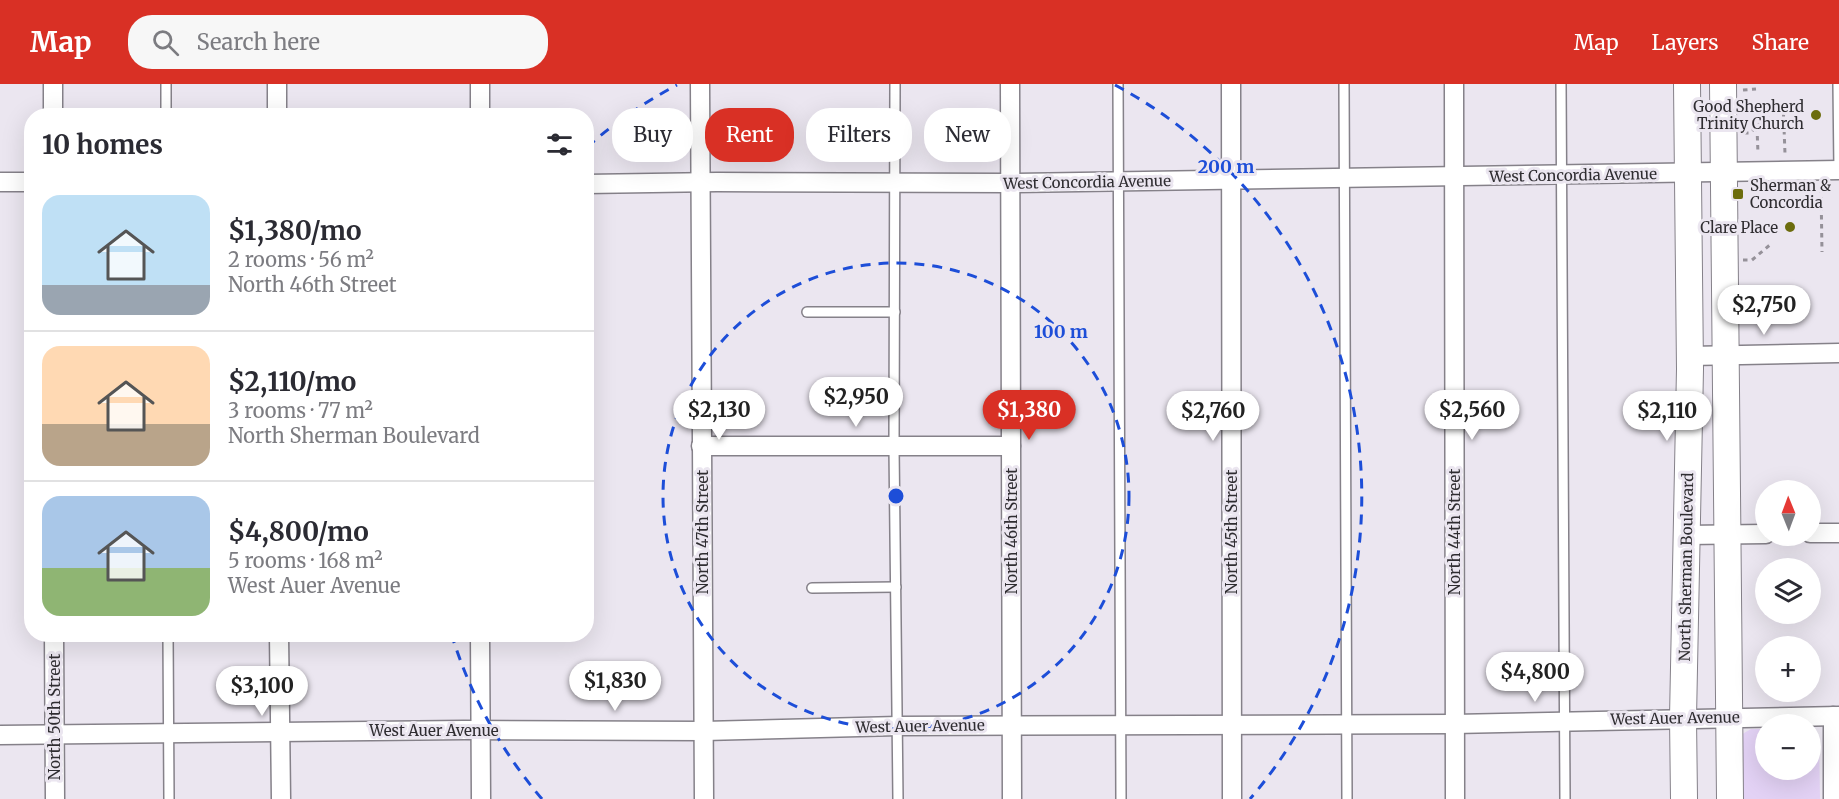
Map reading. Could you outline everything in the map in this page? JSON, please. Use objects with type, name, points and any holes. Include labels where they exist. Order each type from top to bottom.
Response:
[{"type":"main road","name":"North Sherman Boulevard","points":[[1684,799],[1683,718],[1690,356],[1687,84]]},
{"type":"main road","points":[[1730,799],[1723,172],[1732,87]]},
{"type":"street","points":[[53,84],[53,108]]},
{"type":"street","points":[[277,84],[277,108]]},
{"type":"street","points":[[480,84],[480,108]]},
{"type":"street","name":"North 47th Street","points":[[700,84],[704,799]]},
{"type":"street","name":"North 46th Street","points":[[1010,84],[1012,799]]},
{"type":"street","name":"North 45th Street","points":[[1231,84],[1232,799]]},
{"type":"street","name":"North 44th Street","points":[[1454,84],[1455,799]]},
{"type":"street","name":"West Concordia Avenue","points":[[594,184],[1118,182],[1839,170]]},
{"type":"street","points":[[0,182],[24,182]]},
{"type":"street","points":[[1690,356],[1839,353]]},
{"type":"street","points":[[702,446],[1011,446]]},
{"type":"street","points":[[1821,533],[1839,533]]},
{"type":"street","points":[[1686,535],[1755,534]]},
{"type":"street","name":"North 50th Street","points":[[54,642],[55,799]]},
{"type":"street","points":[[279,642],[281,799]]},
{"type":"street","points":[[480,642],[481,799]]},
{"type":"street","points":[[1833,799],[1836,716]]},
{"type":"street","name":"West Auer Avenue","points":[[0,735],[280,731],[704,731],[1012,725],[1454,724],[1836,716]]},
{"type":"lane","points":[[166,84],[166,108]]},
{"type":"lane","points":[[895,84],[894,447],[898,799]]},
{"type":"lane","points":[[1118,84],[1121,799]]},
{"type":"lane","points":[[1344,84],[1347,799]]},
{"type":"lane","points":[[1561,84],[1565,799]]},
{"type":"lane","points":[[1838,84],[1839,170]]},
{"type":"lane","points":[[807,312],[895,312]]},
{"type":"lane","points":[[812,588],[896,588]]},
{"type":"lane","points":[[168,642],[169,799]]},
{"type":"path","points":[[1732,87],[1756,89]]},
{"type":"path","points":[[1742,133],[1750,133],[1783,101],[1785,154]]},
{"type":"path","points":[[1757,127],[1758,154]]},
{"type":"path","points":[[1821,188],[1822,252]]},
{"type":"path","points":[[1742,260],[1752,260],[1771,244]]},
{"type":"shaded area","points":[[1755,729],[1755,780],[1820,780],[1820,799],[1738,799],[1739,736]]},
{"type":"place","name":"Good Shepherd Trinity Church","points":[[1816,115]]},
{"type":"place","name":"Sherman & Concordia","points":[[1738,194]]},
{"type":"place","name":"Clare Place","points":[[1790,227]]}]
